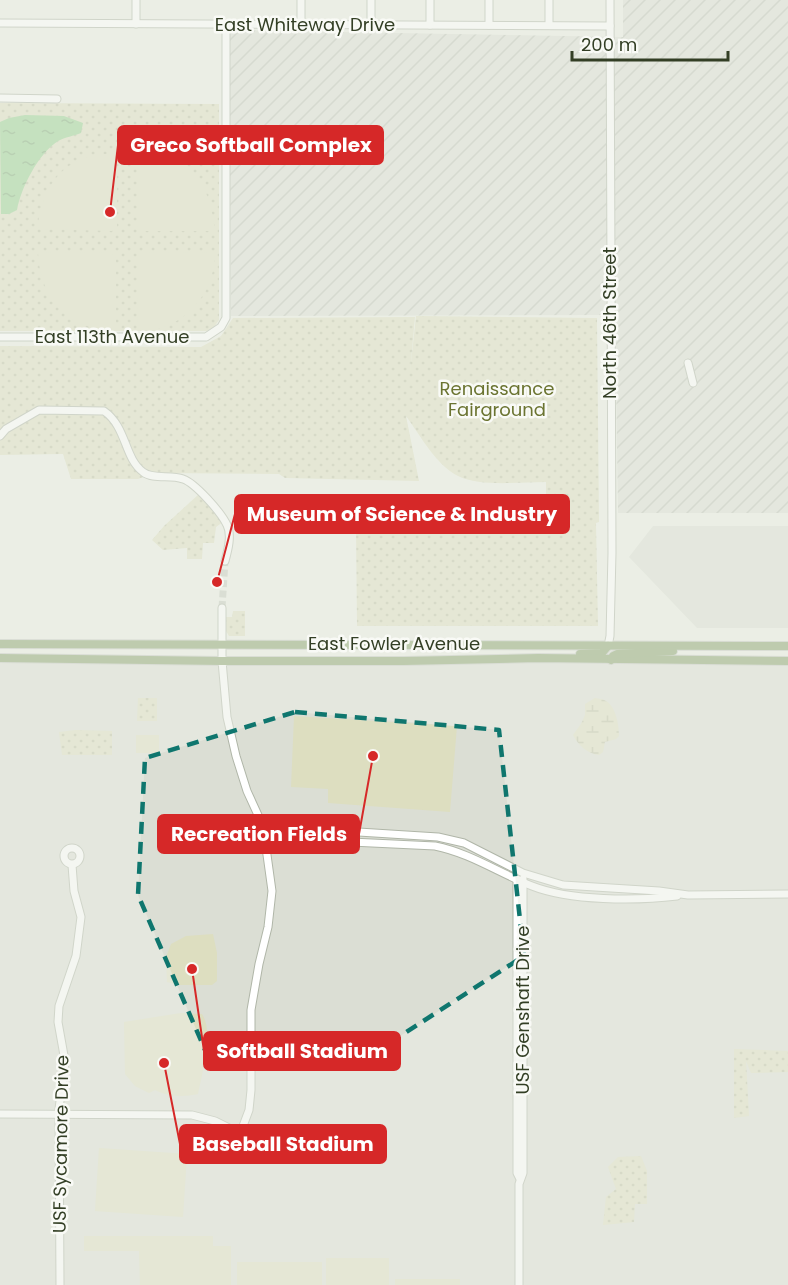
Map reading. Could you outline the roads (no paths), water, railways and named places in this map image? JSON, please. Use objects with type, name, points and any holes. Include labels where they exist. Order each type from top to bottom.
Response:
[{"type":"main road","name":"East Fowler Avenue","points":[[0,644],[788,646]]},
{"type":"main road","points":[[538,658],[602,653],[608,646]]},
{"type":"main road","points":[[611,660],[617,654],[678,651],[694,646]]},
{"type":"main road","name":"East Fowler Avenue","points":[[0,658],[222,661],[538,658],[788,661]]},
{"type":"street","points":[[136,0],[136,24]]},
{"type":"street","points":[[301,0],[301,25]]},
{"type":"street","points":[[371,0],[371,25]]},
{"type":"street","points":[[430,0],[430,25]]},
{"type":"street","points":[[489,0],[489,25]]},
{"type":"street","points":[[549,0],[549,25]]},
{"type":"street","name":"North 46th Street","points":[[608,646],[612,553],[610,0]]},
{"type":"street","name":"East Whiteway Drive","points":[[0,23],[610,26]]},
{"type":"street","name":"East 113th Avenue","points":[[0,337],[206,337],[221,327],[226,318],[226,25]]},
{"type":"street","points":[[0,98],[57,99]]},
{"type":"street","points":[[687,363],[693,383]]},
{"type":"street","points":[[0,436],[6,429],[39,410],[104,411],[118,424],[130,453],[142,471],[148,474],[181,478],[200,490],[227,525],[229,550],[225,561]]},
{"type":"street","points":[[222,608],[222,661],[227,717],[247,791],[267,838],[272,879],[271,914],[251,1010],[249,1110],[240,1134]]},
{"type":"street","points":[[263,826],[438,837],[464,843],[519,872],[564,885],[688,895]]},
{"type":"street","points":[[267,838],[435,846],[458,852],[540,889],[610,898],[788,894]]},
{"type":"street","name":"USF Sycamore Drive","points":[[60,1285],[59,1114],[65,1068],[58,1022],[59,1006],[76,956],[81,917],[74,891],[72,865]]},
{"type":"street","name":"USF Genshaft Drive","points":[[519,872],[520,1147],[523,1173],[520,1179],[519,1285]]},
{"type":"street","points":[[0,1114],[192,1115],[215,1121],[263,1145],[288,1152]]},
{"type":"water","points":[[25,115],[64,116],[83,123],[81,133],[58,141],[44,154],[22,192],[17,210],[9,214],[1,214],[0,122]]},
{"type":"tunnel","points":[[222,608],[225,561]]},
{"type":"place","name":"Greco Softball Complex","points":[[110,212]]},
{"type":"place","name":"Museum of Science & Industry","points":[[217,582]]},
{"type":"place","name":"Recreation Fields","points":[[373,756]]},
{"type":"place","name":"Softball Stadium","points":[[192,969]]},
{"type":"place","name":"Baseball Stadium","points":[[164,1063]]},
{"type":"park label","name":"Renaissance Fairground","points":[[497,399]]}]
